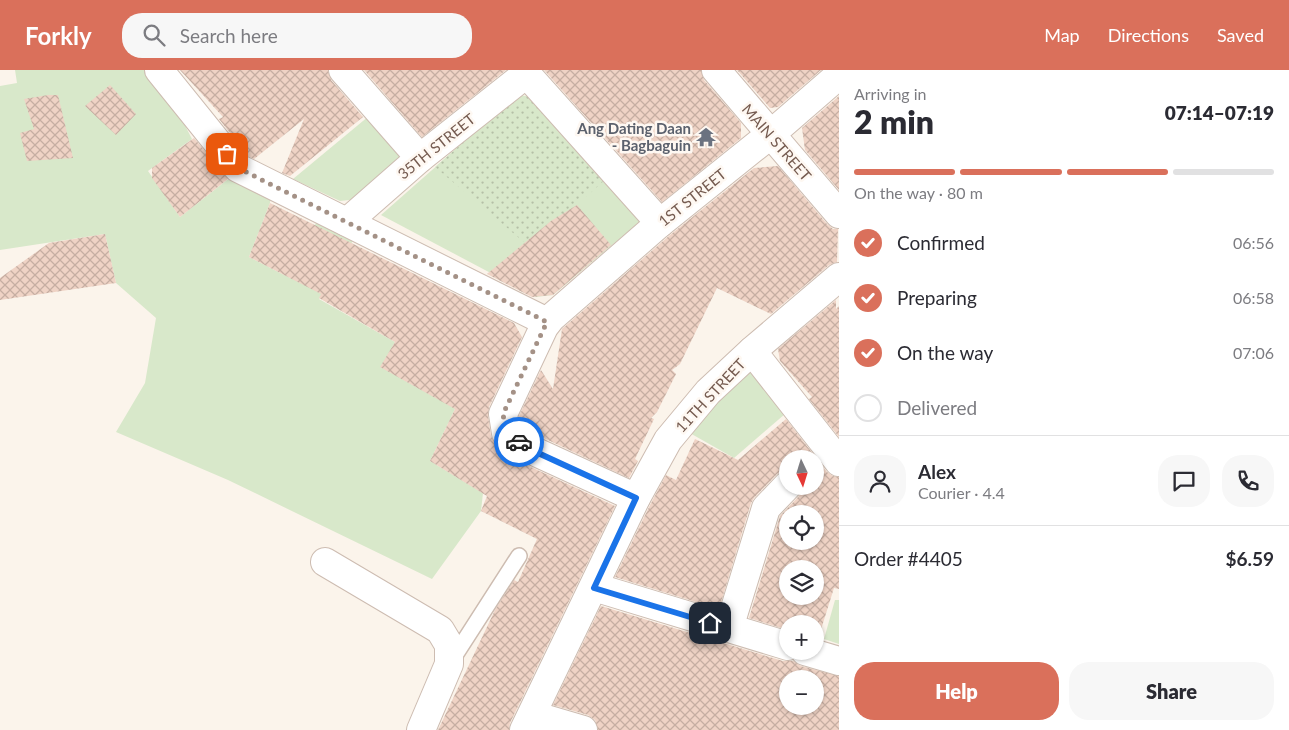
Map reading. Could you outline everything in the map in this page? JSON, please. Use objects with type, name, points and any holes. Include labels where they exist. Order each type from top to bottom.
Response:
[{"type":"street","points":[[159,70],[238,168],[547,322],[503,414],[506,432],[525,447],[636,498]]},
{"type":"street","points":[[343,70],[420,158]]},
{"type":"street","name":"MAIN STREET","points":[[716,70],[839,214]]},
{"type":"street","points":[[525,72],[660,223]]},
{"type":"street","name":"35TH STREET","points":[[347,222],[420,158],[525,72]]},
{"type":"street","name":"1ST STREET","points":[[547,322],[660,223],[771,134],[839,75]]},
{"type":"street","name":"11TH STREET","points":[[528,723],[636,498],[668,440],[708,392],[752,351],[839,277]]},
{"type":"street","points":[[752,351],[830,462]]},
{"type":"street","points":[[729,628],[766,508],[779,494]]},
{"type":"street","points":[[326,562],[440,630],[449,645],[449,664],[421,730]]},
{"type":"street","points":[[594,588],[779,643]]},
{"type":"street","points":[[824,657],[839,661]]},
{"type":"street","points":[[528,723],[583,730]]},
{"type":"lane","points":[[449,664],[519,556]]},
{"type":"green space","points":[[15,70],[145,70],[177,110],[192,139],[148,171],[180,217],[227,180],[236,178],[271,194],[270,203],[249,257],[290,278],[316,223],[355,237],[319,299],[395,342],[381,367],[418,388],[467,384],[430,461],[483,493],[481,511],[432,579],[228,480],[116,432],[145,383],[156,318],[116,283],[105,234],[0,250],[0,86],[17,83]]},
{"type":"green space","points":[[517,95],[643,219],[553,295],[536,297],[381,215]]},
{"type":"green space","points":[[517,95],[536,97],[607,178],[577,205],[551,221],[525,243],[435,167]]},
{"type":"green space","points":[[369,116],[404,158],[358,199],[340,201],[293,179]]},
{"type":"green space","points":[[749,367],[785,414],[734,458],[688,432]]},
{"type":"green space","points":[[835,600],[839,600],[839,644],[824,639]]},
{"type":"building","points":[[180,70],[328,70],[331,80],[363,117],[290,176],[282,173],[304,119],[254,159],[248,156],[219,119],[223,117]]},
{"type":"building","points":[[364,70],[506,70],[422,137]]},
{"type":"building","points":[[544,70],[701,70],[704,80],[741,123],[741,138],[662,202]]},
{"type":"building","points":[[737,70],[821,70],[778,107],[770,108]]},
{"type":"building","points":[[110,85],[136,114],[116,135],[85,106]]},
{"type":"building","points":[[58,95],[73,158],[27,161],[20,133],[34,129],[24,99]]},
{"type":"building","points":[[839,96],[839,190],[805,150],[802,128]]},
{"type":"building","points":[[194,138],[228,179],[180,217],[152,178],[152,168]]},
{"type":"building","points":[[778,166],[827,224],[833,229],[838,229],[837,262],[829,265],[771,314],[717,288],[680,364],[672,370],[676,374],[657,412],[651,418],[654,419],[635,459],[638,461],[629,478],[533,433],[520,424],[519,416],[541,370],[553,389],[562,329],[670,235],[754,168]]},
{"type":"building","points":[[270,203],[514,323],[522,337],[489,407],[488,416],[491,436],[497,446],[518,461],[615,506],[510,723],[509,730],[438,730],[495,610],[514,580],[518,582],[537,539],[481,511],[487,496],[430,461],[455,409],[380,367],[395,342],[319,298],[321,294],[249,257]]},
{"type":"building","points":[[577,205],[611,245],[553,295],[532,297],[487,274],[551,221]]},
{"type":"building","points":[[105,234],[116,283],[0,300],[0,278],[49,243]]},
{"type":"building","points":[[836,300],[836,309],[839,306],[839,437],[809,399],[812,397],[780,361],[778,349]]},
{"type":"building","points":[[786,419],[810,450],[779,450],[779,473],[751,503],[719,609],[615,577],[666,475],[676,480],[695,439],[738,460]]},
{"type":"building","points":[[824,468],[833,476],[839,477],[839,589],[834,588],[824,620],[824,615],[779,615],[779,627],[749,618],[779,519],[779,550],[824,550],[824,505],[790,505],[799,496],[824,495]]},
{"type":"building","points":[[601,606],[779,660],[793,661],[801,666],[816,670],[779,670],[779,715],[824,715],[824,672],[839,676],[839,730],[598,730],[595,720],[588,715],[553,705]]},
{"type":"way so far","points":[[227,154],[238,168],[547,322],[503,414],[506,432],[519,442]]},
{"type":"place","name":"Ang Dating Daan - Bagbaguin","points":[[706,137]]},
{"type":"route","points":[[519,442],[525,447],[636,498],[594,588],[710,623]]}]
